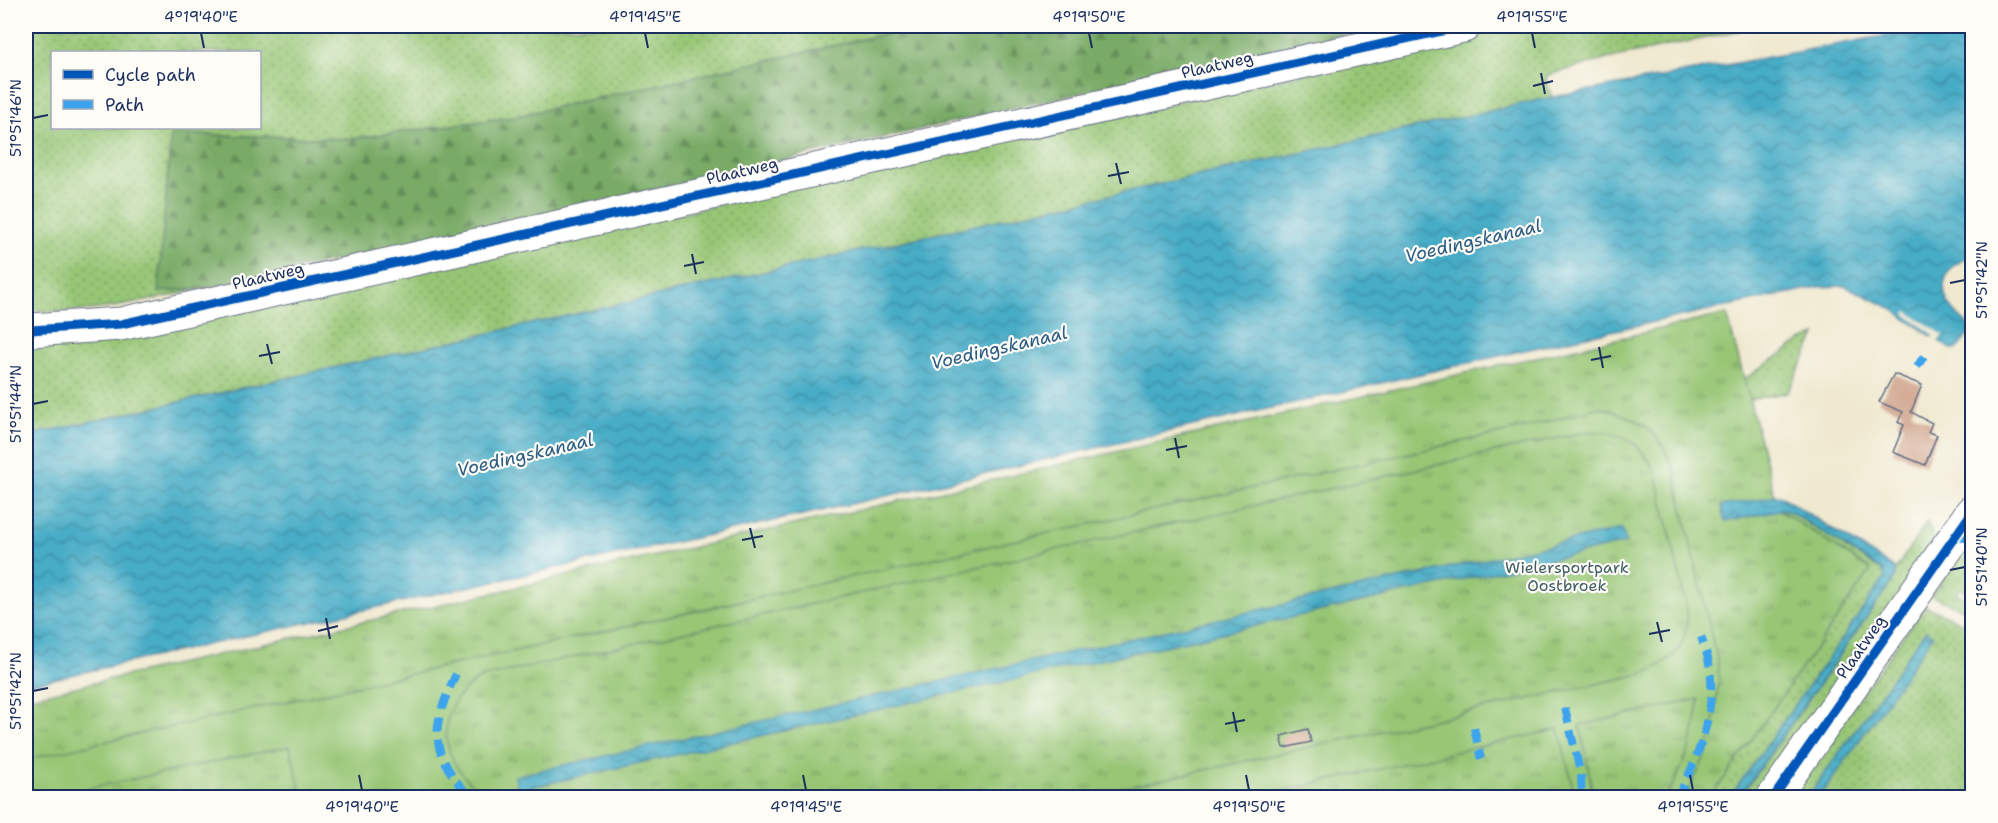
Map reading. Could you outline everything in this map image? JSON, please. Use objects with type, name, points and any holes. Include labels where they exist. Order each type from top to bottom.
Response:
[{"type":"street","name":"Plaatweg","points":[[26,328],[31,330],[121,324],[1464,26]]},
{"type":"street","name":"Plaatweg","points":[[1773,798],[1972,512]]},
{"type":"green space","points":[[26,26],[921,26],[512,117],[350,139],[172,134],[159,292],[207,288],[117,306],[49,311],[26,309]]},
{"type":"green space","points":[[921,26],[1379,26],[371,253],[207,288],[158,292],[171,134],[350,139],[512,117]]},
{"type":"green space","points":[[1517,26],[1761,26],[1607,59],[1548,75],[1546,79],[1552,97],[26,436],[26,339],[159,330]]},
{"type":"green space","name":"Wielersportpark Oostbroek","points":[[1727,314],[1778,509],[1871,570],[1711,797],[26,797],[26,698]]},
{"type":"green space","points":[[1816,335],[1788,392],[1676,414],[1697,519],[1723,514],[1726,521],[1783,509],[1883,571],[1885,578],[1730,797],[1686,797],[1707,752],[1713,728],[1719,677],[1717,660],[1674,470],[1653,432],[1634,414],[1637,411],[1732,385],[1801,341]]},
{"type":"green space","points":[[1600,407],[1638,421],[1647,427],[1661,444],[1674,470],[1717,660],[1719,677],[1713,728],[1707,752],[1686,797],[1665,797],[1678,775],[1688,750],[1696,724],[1699,699],[1580,725],[1591,783],[1591,797],[1572,797],[1572,784],[1559,729],[1254,797],[1082,797],[1646,673],[1665,662],[1673,656],[1683,641],[1686,632],[1687,609],[1656,473],[1643,453],[1628,440],[1609,433],[1585,432],[483,677],[472,684],[455,702],[449,713],[446,736],[457,767],[484,797],[302,797],[290,746],[48,797],[26,797],[26,759],[1528,427]]},
{"type":"green space","points":[[1927,522],[1937,546],[1761,797],[1739,798],[1895,577],[1895,570]]},
{"type":"green space","points":[[1972,538],[1972,594],[1959,588],[1957,594],[1972,600],[1972,613],[1931,596]]},
{"type":"green space","points":[[1925,606],[1972,627],[1972,797],[1820,797],[1933,635],[1926,630],[1808,797],[1787,798]]},
{"type":"water","name":"Voedingskanaal","points":[[1937,26],[1972,26],[1972,257],[1963,260],[1949,271],[1944,286],[1948,302],[1968,325],[1968,335],[1957,349],[1951,349],[1887,306],[1845,286],[1818,287],[1569,340],[816,512],[26,685],[26,436],[1553,97]]},
{"type":"water","points":[[1779,495],[1891,566],[1895,570],[1895,577],[1739,797],[1730,797],[1885,578],[1883,571],[1783,509],[1725,522],[1721,506]]},
{"type":"water","points":[[1622,529],[1626,543],[518,790],[515,776]]},
{"type":"water","points":[[1926,630],[1933,635],[1820,797],[1808,797]]},
{"type":"pier","points":[[1907,311],[1943,335],[1937,343],[1932,340],[1934,335],[1905,314]]},
{"type":"building","points":[[1894,374],[1922,385],[1911,412],[1932,423],[1928,432],[1937,435],[1925,465],[1893,452],[1904,425],[1898,422],[1903,412],[1879,402]]},
{"type":"building","points":[[1308,729],[1311,742],[1284,748],[1281,736]]},
{"type":"building","points":[[1412,791],[1414,798],[1386,798],[1386,797]]},
{"type":"marked path","points":[[1917,367],[1924,356]]},
{"type":"marked path","points":[[1957,537],[1972,539]]},
{"type":"marked path","points":[[1677,798],[1699,750],[1711,698],[1709,663],[1701,637]]},
{"type":"marked path","points":[[456,674],[441,710],[438,739],[447,767],[471,798]]},
{"type":"marked path","points":[[1565,708],[1581,775],[1582,798]]},
{"type":"marked path","points":[[1474,728],[1481,759]]},
{"type":"cycle path","points":[[26,328],[31,330],[121,324],[1464,26]]},
{"type":"cycle path","points":[[1773,798],[1972,512]]}]
